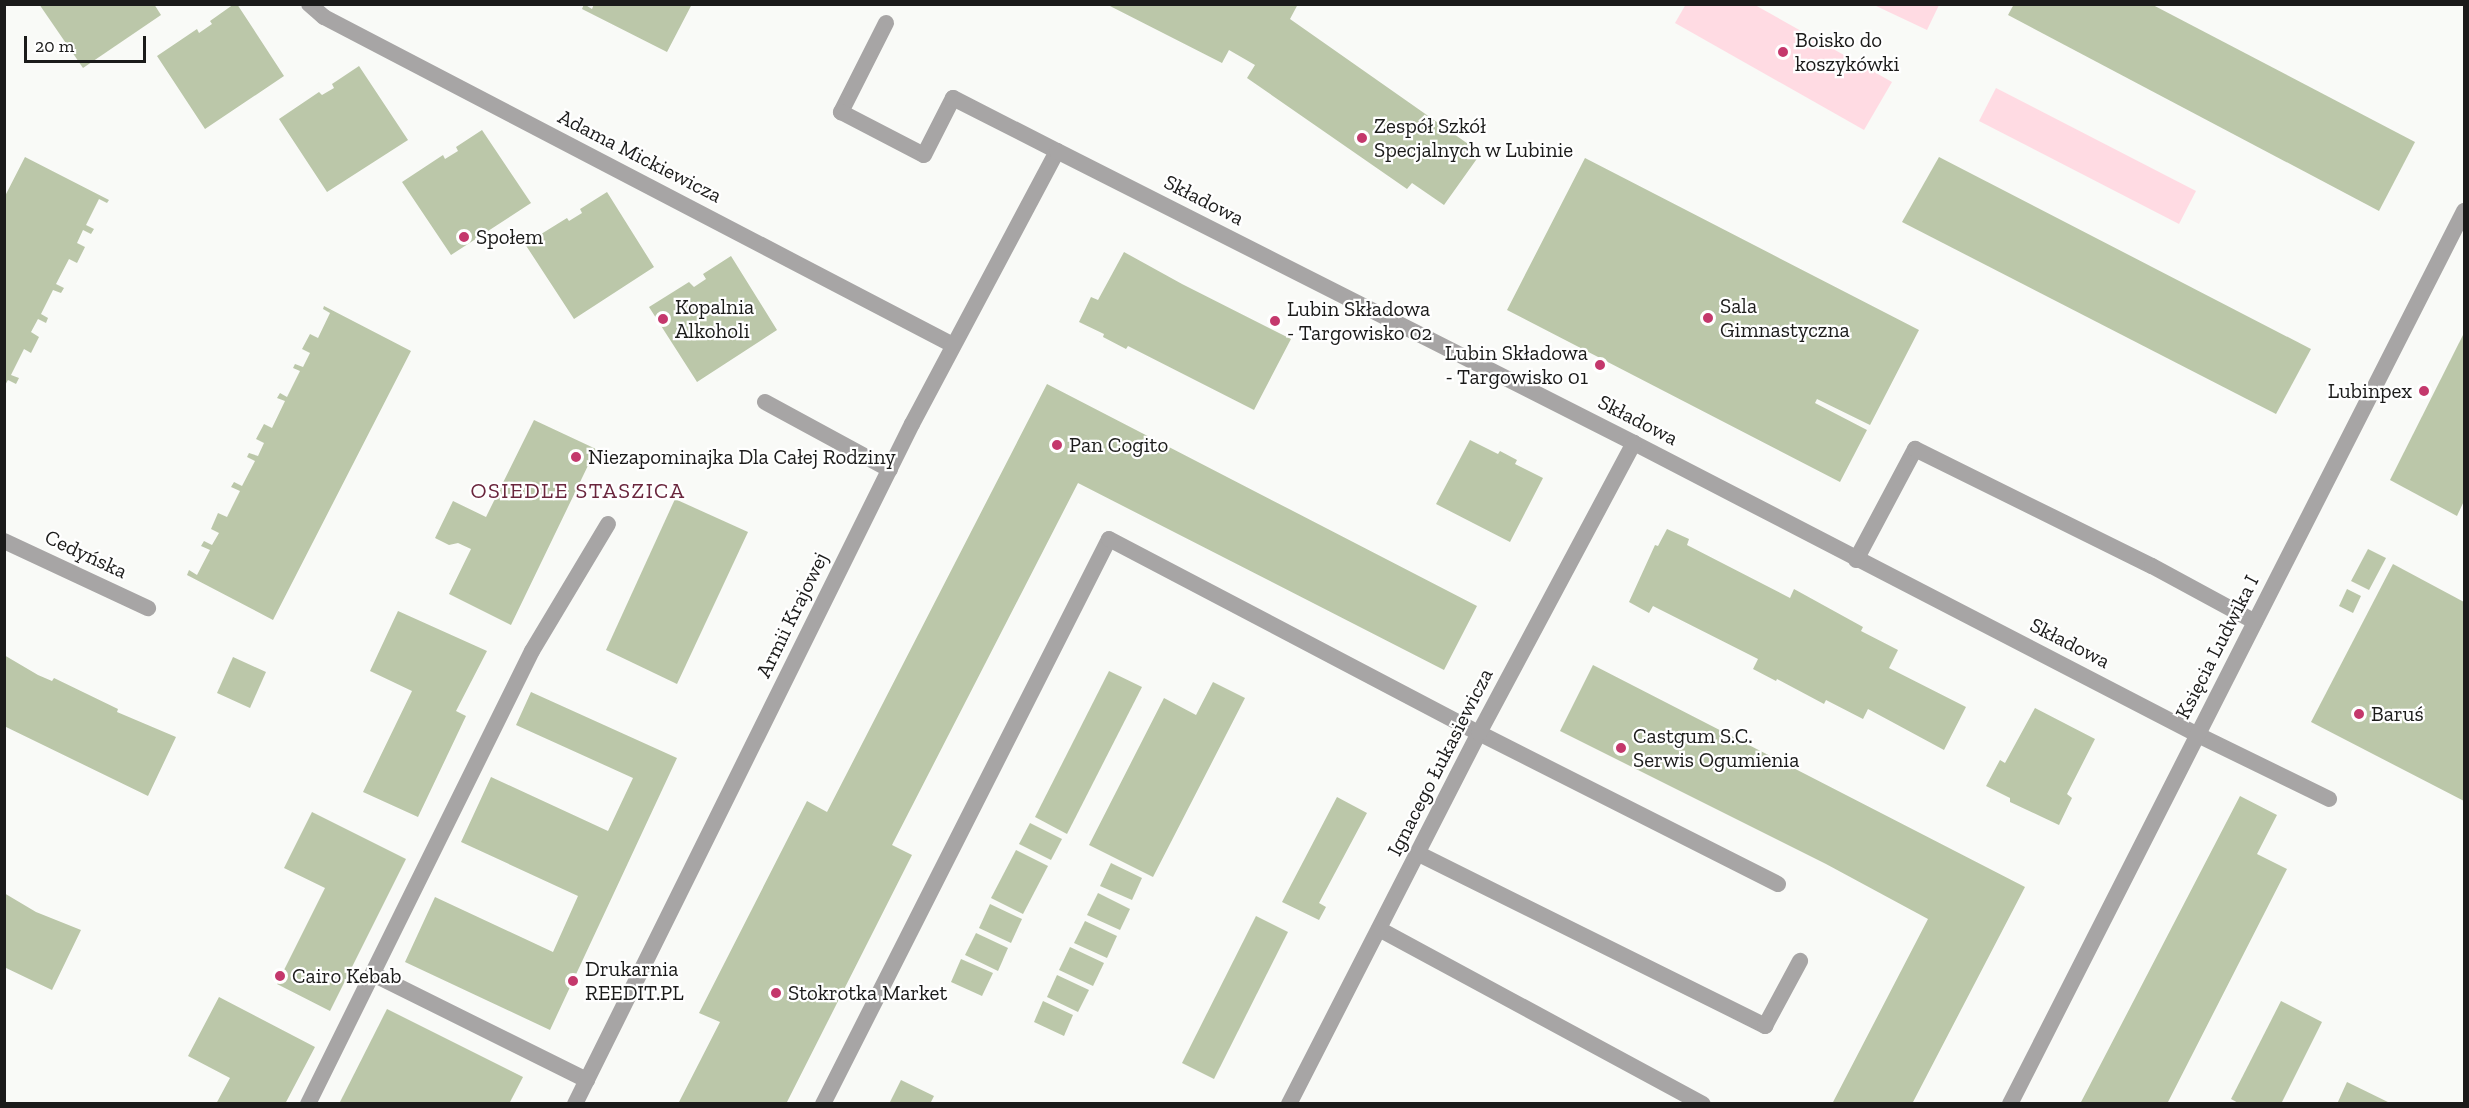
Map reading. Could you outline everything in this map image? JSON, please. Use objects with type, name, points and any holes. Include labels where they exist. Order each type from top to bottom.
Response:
[{"type":"street","name":"Adama Mickiewicza","points":[[309,4],[324,17],[952,345]]},
{"type":"street","name":"Składowa","points":[[886,23],[841,112],[924,155],[953,99],[1634,443],[1856,560],[2196,734],[2329,799]]},
{"type":"street","name":"Armii Krajowej","points":[[575,1104],[952,345],[1057,151]]},
{"type":"street","name":"Księcia Ludwika I","points":[[2010,1104],[2196,734],[2464,211]]},
{"type":"street","points":[[765,402],[890,470]]},
{"type":"street","name":"Ignacego Łukasiewicza","points":[[1289,1104],[1479,733],[1634,443]]},
{"type":"street","points":[[1856,560],[1915,449],[2152,566],[2255,622]]},
{"type":"street","points":[[308,1104],[532,651],[608,525]]},
{"type":"street","points":[[823,1104],[1109,539],[1479,733],[1778,884]]},
{"type":"street","name":"Cedyńska","points":[[4,540],[148,608]]},
{"type":"street","points":[[1417,853],[1765,1026],[1800,961]]},
{"type":"street","points":[[1379,929],[1703,1104]]},
{"type":"street","points":[[373,974],[587,1080]]},
{"type":"shaded area","name":"Boisko do koszykówki","points":[[1686,4],[1755,5],[1892,82],[1864,130],[1675,23]]},
{"type":"shaded area","points":[[1874,5],[1939,5],[1927,30]]},
{"type":"shaded area","points":[[1996,88],[2196,191],[2179,224],[1979,121]]},
{"type":"building","points":[[39,4],[154,4],[161,15],[83,68]]},
{"type":"building","points":[[237,4],[284,76],[205,129],[157,56],[197,29],[199,33],[212,24],[210,21]]},
{"type":"building","points":[[584,4],[592,9],[594,4],[692,4],[667,52],[582,9]]},
{"type":"building","points":[[1106,4],[1298,4],[1290,19],[1481,153],[1444,205],[1412,183],[1407,189],[1247,78],[1255,65],[1229,50],[1222,63]]},
{"type":"building","points":[[2014,4],[2151,4],[2415,142],[2379,211],[2008,15]]},
{"type":"building","points":[[359,66],[408,140],[327,192],[279,119],[319,92],[322,95],[334,88],[332,84]]},
{"type":"building","points":[[482,130],[531,203],[451,255],[402,182],[443,155],[445,159],[458,151],[456,147]]},
{"type":"building","points":[[25,157],[109,200],[107,203],[99,199],[86,225],[94,229],[91,234],[83,230],[77,243],[85,247],[77,263],[69,259],[56,284],[64,288],[61,293],[53,290],[41,314],[48,318],[46,323],[38,319],[31,332],[39,337],[31,353],[24,349],[11,375],[19,378],[16,384],[8,380],[4,387],[4,198]]},
{"type":"building","points":[[1939,157],[2311,349],[2276,414],[1902,222]]},
{"type":"building","name":"Sala Gimnastyczna","points":[[1585,158],[1919,330],[1870,425],[1817,399],[1815,403],[1867,430],[1840,482],[1507,310]]},
{"type":"building","points":[[607,192],[654,267],[574,319],[525,244],[567,218],[569,221],[582,213],[580,209]]},
{"type":"building","points":[[1124,252],[1291,339],[1254,410],[1128,346],[1126,349],[1103,337],[1104,334],[1079,322],[1091,297],[1098,300]]},
{"type":"building","points":[[731,256],[777,330],[697,382],[649,307],[689,282],[694,287],[706,279],[703,274]]},
{"type":"building","points":[[324,306],[411,351],[273,620],[187,575],[189,570],[197,575],[210,550],[201,546],[204,541],[212,545],[219,533],[211,529],[218,513],[227,517],[240,491],[231,487],[234,482],[242,486],[255,461],[247,457],[249,453],[258,456],[264,443],[256,439],[264,424],[272,428],[285,401],[277,398],[280,393],[287,397],[300,371],[293,368],[295,364],[303,367],[310,353],[302,349],[310,334],[318,338],[330,313],[323,309]]},
{"type":"building","points":[[2464,333],[2464,501],[2457,516],[2390,480]]},
{"type":"building","points":[[1047,384],[1477,606],[1444,670],[1078,483],[892,845],[912,855],[786,1104],[678,1104],[720,1022],[699,1013],[807,801],[827,812]]},
{"type":"building","points":[[534,420],[596,449],[511,625],[449,594],[471,549],[458,543],[449,545],[435,538],[453,501],[486,517]]},
{"type":"building","points":[[1470,440],[1498,454],[1500,451],[1517,460],[1515,464],[1543,478],[1510,542],[1436,504]]},
{"type":"building","points":[[675,499],[748,532],[677,684],[606,650]]},
{"type":"building","points":[[1667,529],[1689,539],[1687,545],[1790,598],[1794,589],[1863,627],[1861,631],[1898,650],[1889,668],[1966,707],[1944,750],[1868,709],[1863,719],[1826,700],[1824,704],[1753,669],[1758,659],[1653,606],[1649,613],[1629,602],[1655,545],[1658,546]]},
{"type":"building","points":[[2368,549],[2386,558],[2369,590],[2351,581]]},
{"type":"building","points":[[2393,564],[2464,602],[2464,801],[2311,722]]},
{"type":"building","points":[[2347,589],[2361,596],[2353,613],[2339,606]]},
{"type":"building","points":[[398,611],[487,651],[456,711],[466,716],[418,817],[363,792],[412,691],[370,671]]},
{"type":"building","points":[[4,655],[38,675],[52,681],[54,678],[118,709],[117,712],[176,737],[148,796],[4,726]]},
{"type":"building","points":[[233,657],[266,672],[250,708],[217,693]]},
{"type":"building","points":[[1593,665],[2025,887],[1912,1104],[1832,1104],[1928,919],[1826,864],[1560,731]]},
{"type":"building","points":[[1109,671],[1142,687],[1067,834],[1035,817]]},
{"type":"building","points":[[1213,682],[1245,698],[1153,877],[1089,845],[1164,698],[1196,715]]},
{"type":"building","points":[[531,692],[677,758],[550,1030],[405,962],[435,897],[553,952],[578,896],[461,842],[491,777],[608,831],[633,778],[516,725]]},
{"type":"building","points":[[2035,708],[2095,739],[2067,794],[2072,798],[2059,825],[2010,802],[2010,798],[1986,786],[2000,760],[2005,763]]},
{"type":"building","points":[[2240,796],[2277,815],[2257,854],[2287,869],[2167,1104],[2080,1104]]},
{"type":"building","points":[[1337,797],[1367,813],[1319,903],[1326,907],[1319,920],[1282,902]]},
{"type":"building","points":[[312,812],[406,859],[330,1011],[277,984],[325,888],[284,868]]},
{"type":"building","points":[[1030,823],[1062,839],[1051,860],[1019,844]]},
{"type":"building","points":[[1016,850],[1048,866],[1023,914],[991,898]]},
{"type":"building","points":[[1111,863],[1142,878],[1132,900],[1100,886]]},
{"type":"building","points":[[4,893],[36,912],[81,930],[52,990],[4,967]]},
{"type":"building","points":[[1098,893],[1130,909],[1120,930],[1087,915]]},
{"type":"building","points":[[990,904],[1022,919],[1011,943],[979,928]]},
{"type":"building","points":[[1256,916],[1288,932],[1214,1079],[1182,1063]]},
{"type":"building","points":[[1085,921],[1117,936],[1107,958],[1074,943]]},
{"type":"building","points":[[976,933],[1008,948],[998,971],[965,955]]},
{"type":"building","points":[[1070,947],[1104,963],[1093,986],[1059,970]]},
{"type":"building","points":[[961,959],[993,973],[982,996],[951,982]]},
{"type":"building","points":[[1057,975],[1089,990],[1078,1012],[1047,997]]},
{"type":"building","points":[[219,997],[315,1047],[285,1104],[216,1104],[230,1078],[188,1056]]},
{"type":"building","points":[[1043,1001],[1073,1015],[1064,1036],[1034,1022]]},
{"type":"building","points":[[2281,1001],[2322,1022],[2281,1104],[2240,1104],[2231,1099]]},
{"type":"building","points":[[387,1009],[523,1077],[509,1104],[339,1104]]},
{"type":"building","points":[[901,1080],[934,1096],[930,1104],[889,1104]]},
{"type":"building","points":[[2347,1082],[2392,1104],[2337,1104]]},
{"type":"place","name":"Boisko do koszykówki","points":[[1783,52]]},
{"type":"place","name":"Zespół Szkół Specjalnych w Lubinie","points":[[1362,138]]},
{"type":"place","name":"Społem","points":[[464,237]]},
{"type":"place","name":"Sala Gimnastyczna","points":[[1708,318]]},
{"type":"place","name":"Kopalnia Alkoholi","points":[[663,319]]},
{"type":"place","name":"Lubin Składowa - Targowisko 02","points":[[1275,321]]},
{"type":"place","name":"Lubin Składowa - Targowisko 01","points":[[1600,365]]},
{"type":"place","name":"Lubinpex","points":[[2424,391]]},
{"type":"place","name":"Pan Cogito","points":[[1057,445]]},
{"type":"place","name":"Niezapominajka Dla Całej Rodziny","points":[[576,457]]},
{"type":"place","name":"Baruś","points":[[2359,714]]},
{"type":"place","name":"Castgum S.C. Serwis Ogumienia","points":[[1621,748]]},
{"type":"place","name":"Cairo Kebab","points":[[280,976]]},
{"type":"place","name":"Drukarnia REEDIT.PL","points":[[573,981]]},
{"type":"place","name":"Stokrotka Market","points":[[776,993]]},
{"type":"district","name":"OSIEDLE STASZICA","points":[[578,491]]}]
